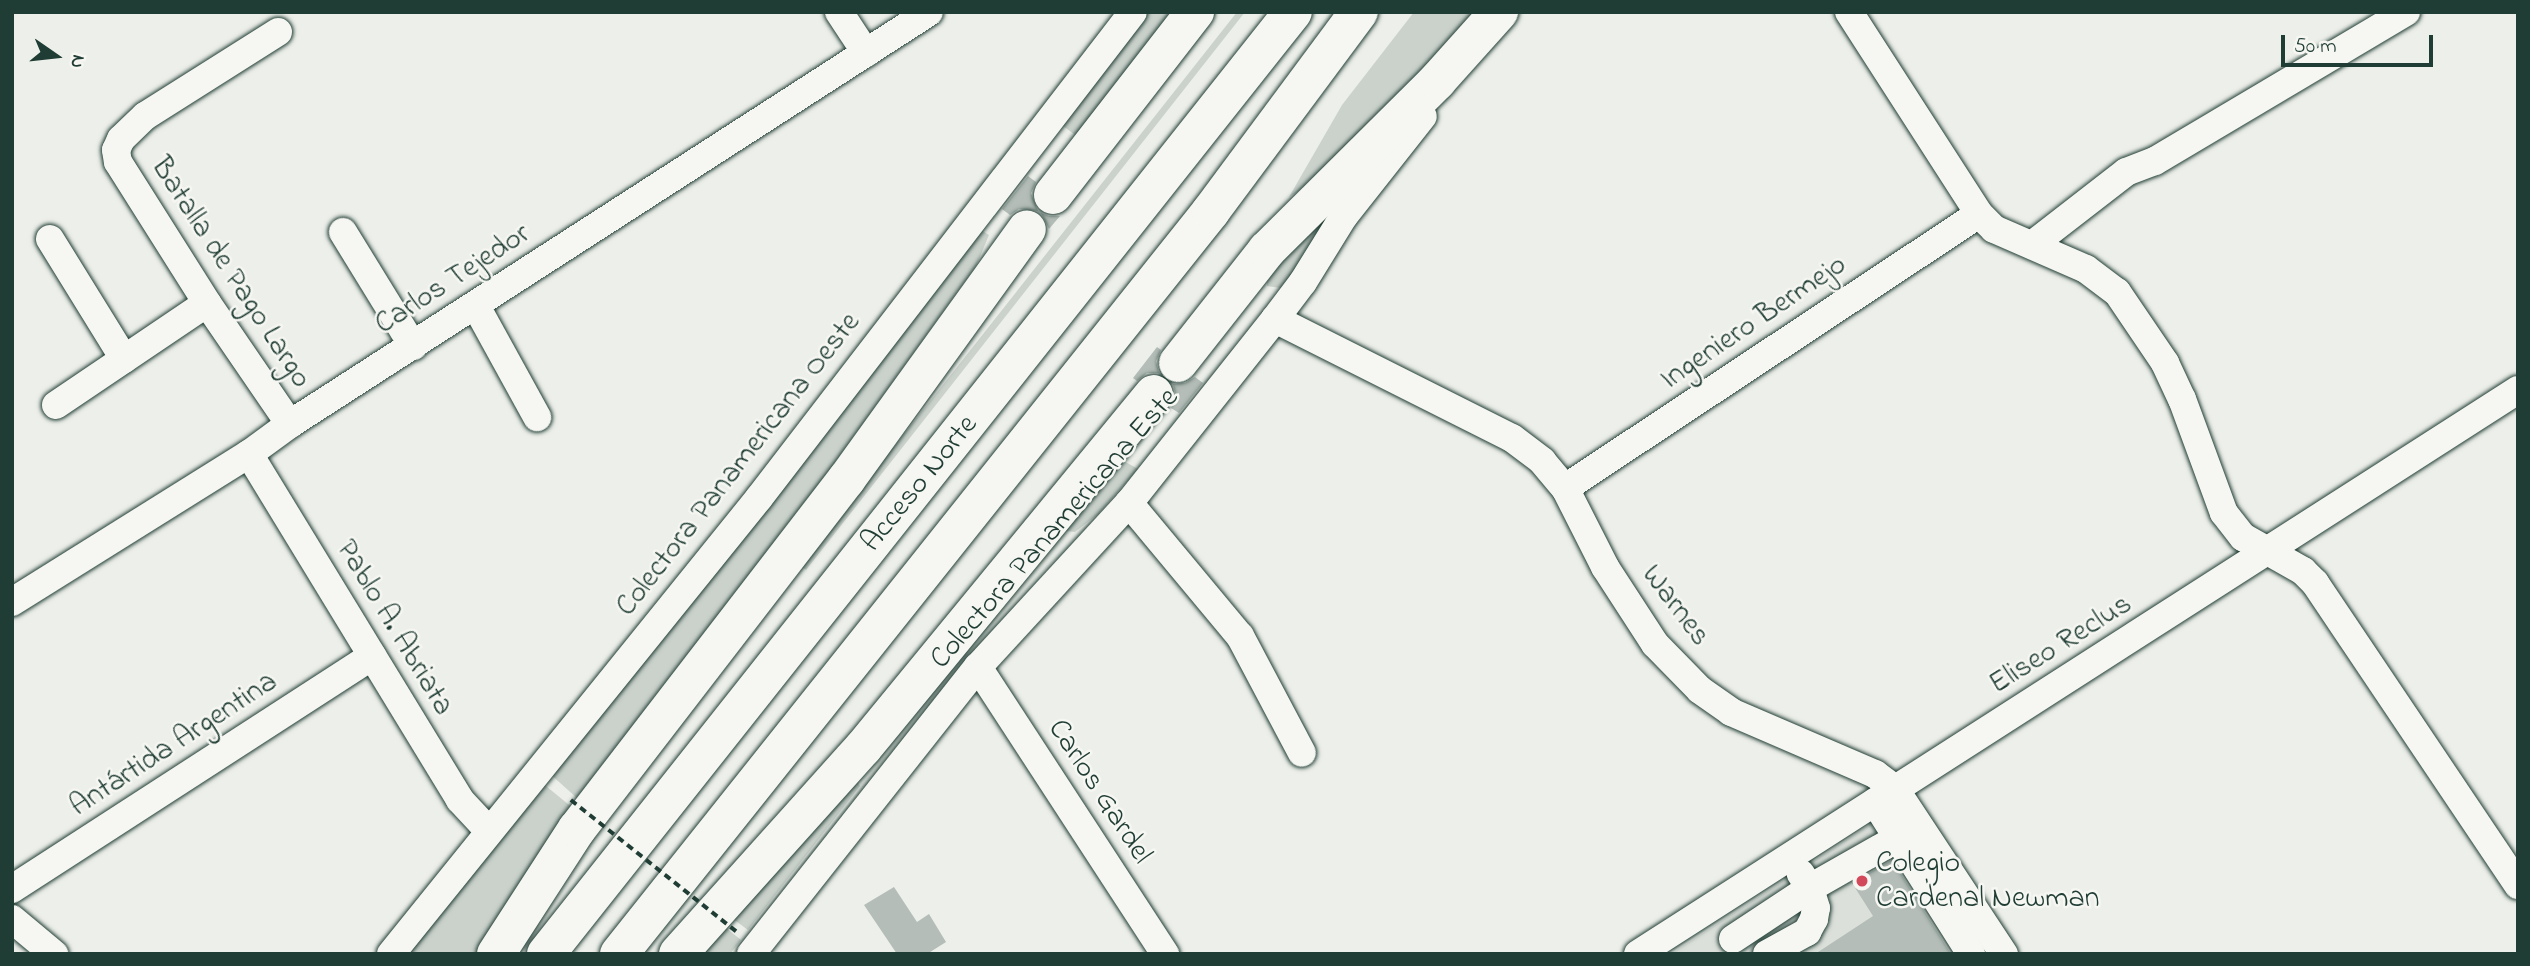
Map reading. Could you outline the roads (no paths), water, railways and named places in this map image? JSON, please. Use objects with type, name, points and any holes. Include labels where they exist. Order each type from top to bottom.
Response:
[{"type":"highway","points":[[1053,195],[1195,12]]},
{"type":"highway","name":"Acceso Norte","points":[[547,954],[1293,12]]},
{"type":"highway","name":"Acceso Norte","points":[[619,954],[1211,211],[1359,12]]},
{"type":"highway","points":[[1178,363],[1267,250],[1437,81],[1499,12]]},
{"type":"highway","points":[[496,954],[577,829],[846,480],[1027,229]]},
{"type":"highway","points":[[678,954],[863,748],[1154,394]]},
{"type":"street","points":[[839,12],[866,53]]},
{"type":"street","name":"Carlos Tejedor","points":[[12,602],[249,454],[929,12]]},
{"type":"street","name":"Colectora Panamericana Oeste","points":[[391,954],[759,498],[1133,12]]},
{"type":"street","name":"Colectora Panamericana Este","points":[[744,943],[978,667],[1129,503],[1275,319],[1366,187],[1508,12]]},
{"type":"street","points":[[1849,12],[1979,214],[1994,229],[2086,269],[2117,292],[2165,363],[2182,399],[2224,513],[2243,537],[2303,572],[2315,583],[2518,885]]},
{"type":"street","points":[[2032,245],[2126,172],[2155,161],[2406,12]]},
{"type":"street","name":"Batalla de Pago Largo","points":[[278,32],[145,116],[121,139],[116,150],[118,162],[207,303],[290,425]]},
{"type":"street","name":"Ingeniero Bermejo","points":[[1565,488],[1979,214]]},
{"type":"street","points":[[343,232],[414,346]]},
{"type":"street","points":[[50,239],[124,359]]},
{"type":"street","points":[[56,405],[207,303]]},
{"type":"street","points":[[476,306],[537,417]]},
{"type":"street","name":"Warnes","points":[[1275,319],[1511,438],[1542,461],[1565,488],[1605,567],[1655,643],[1700,690],[1731,712],[1875,774],[1885,796],[2004,954]]},
{"type":"street","name":"Eliseo Reclus","points":[[1638,954],[2270,552],[2518,390]]},
{"type":"street","name":"Pablo A. Abriata","points":[[249,454],[460,800],[489,831]]},
{"type":"street","points":[[1129,503],[1240,636],[1302,753]]},
{"type":"street","name":"Antártida Argentina","points":[[12,889],[372,656]]},
{"type":"street","name":"Carlos Gardel","points":[[978,667],[1165,954]]},
{"type":"street","points":[[1885,796],[1898,838],[1971,954]]},
{"type":"street","points":[[1709,908],[1739,946],[1810,888],[1898,838]]},
{"type":"street","points":[[1767,954],[1807,932],[1814,919],[1815,908],[1810,888],[1790,857]]},
{"type":"street","points":[[12,919],[54,954]]},
{"type":"place","name":"Colegio Cardenal Newman","points":[[1862,881]]}]
